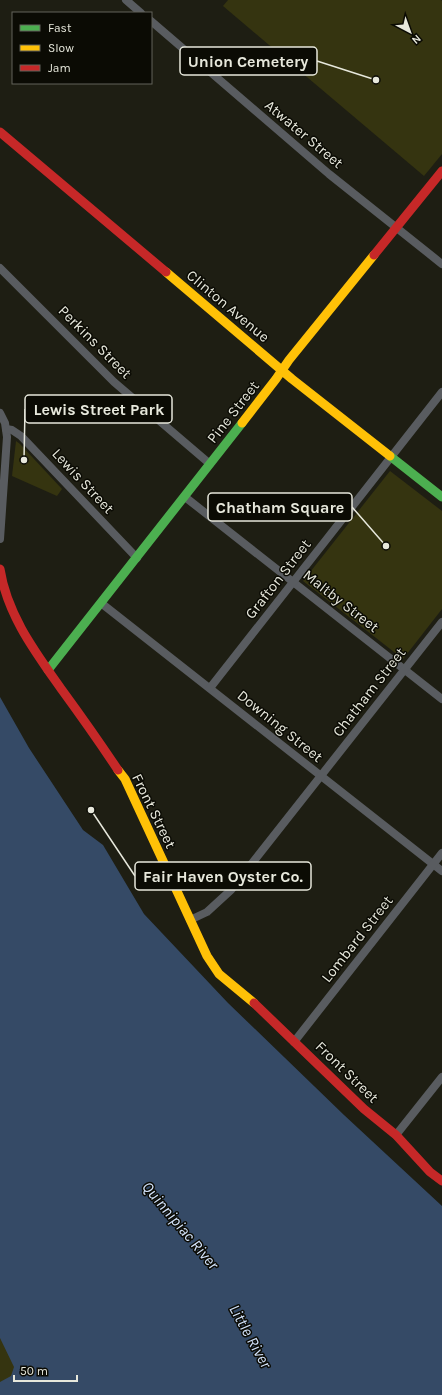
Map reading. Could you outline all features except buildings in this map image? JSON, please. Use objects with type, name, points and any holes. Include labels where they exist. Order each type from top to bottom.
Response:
[{"type":"street","points":[[126,0],[141,12]]},
{"type":"street","name":"Atwater Street","points":[[152,22],[317,163],[442,264]]},
{"type":"street","name":"Clinton Avenue","points":[[0,132],[282,370],[442,497]]},
{"type":"street","name":"Pine Street","points":[[48,670],[185,497],[282,370],[442,171]]},
{"type":"street","name":"Perkins Street","points":[[0,268],[114,382],[210,464]]},
{"type":"street","name":"Grafton Street","points":[[210,688],[442,392]]},
{"type":"street","points":[[0,413],[6,429],[7,439],[0,539]]},
{"type":"street","name":"Lewis Street","points":[[6,429],[12,430],[21,436],[137,558]]},
{"type":"street","name":"Maltby Street","points":[[185,497],[442,699]]},
{"type":"street","name":"Front Street","points":[[0,569],[4,589],[10,606],[30,643],[125,779],[207,956],[219,974],[258,1006],[364,1109],[396,1134],[430,1172],[442,1181]]},
{"type":"street","name":"Downing Street","points":[[101,604],[442,871]]},
{"type":"street","name":"Chatham Street","points":[[190,920],[207,912],[231,890],[442,622]]},
{"type":"street","name":"Lombard Street","points":[[294,1042],[442,853]]},
{"type":"street","points":[[396,1134],[442,1077]]},
{"type":"shaded area","points":[[228,0],[441,0],[442,154],[424,176],[223,6]]},
{"type":"shaded area","points":[[16,441],[62,489],[57,496],[12,476]]},
{"type":"shaded area","points":[[390,471],[442,511],[442,609],[403,659],[303,581]]},
{"type":"shaded area","points":[[1,1323],[23,1395],[0,1395]]},
{"type":"water","points":[[0,697],[29,748],[83,830],[103,845],[144,914],[228,1003],[344,1115],[442,1206],[442,1395],[0,1395],[0,1382],[11,1376],[14,1367],[0,1338]]},
{"type":"traffic: fast","points":[[48,670],[242,423]]},
{"type":"traffic: fast","points":[[390,456],[442,497]]},
{"type":"traffic: slow","points":[[242,423],[289,360],[374,255]]},
{"type":"traffic: slow","points":[[166,272],[292,379],[390,456]]},
{"type":"traffic: slow","points":[[118,770],[125,779],[207,956],[219,974],[254,1003]]},
{"type":"traffic: jam","points":[[0,132],[166,272]]},
{"type":"traffic: jam","points":[[374,255],[442,171]]},
{"type":"traffic: jam","points":[[0,569],[9,602],[24,633],[42,662],[118,770]]},
{"type":"traffic: jam","points":[[254,1003],[364,1109],[396,1135],[430,1172],[442,1181]]},
{"type":"place","name":"Union Cemetery","points":[[376,80]]},
{"type":"place","name":"Lewis Street Park","points":[[24,460]]},
{"type":"place","name":"Chatham Square","points":[[386,546]]},
{"type":"place","name":"Fair Haven Oyster Co.","points":[[91,810]]},
{"type":"water label","name":"Quinnipiac River","points":[[181,1225]]},
{"type":"water label","name":"Little River","points":[[251,1336]]}]
